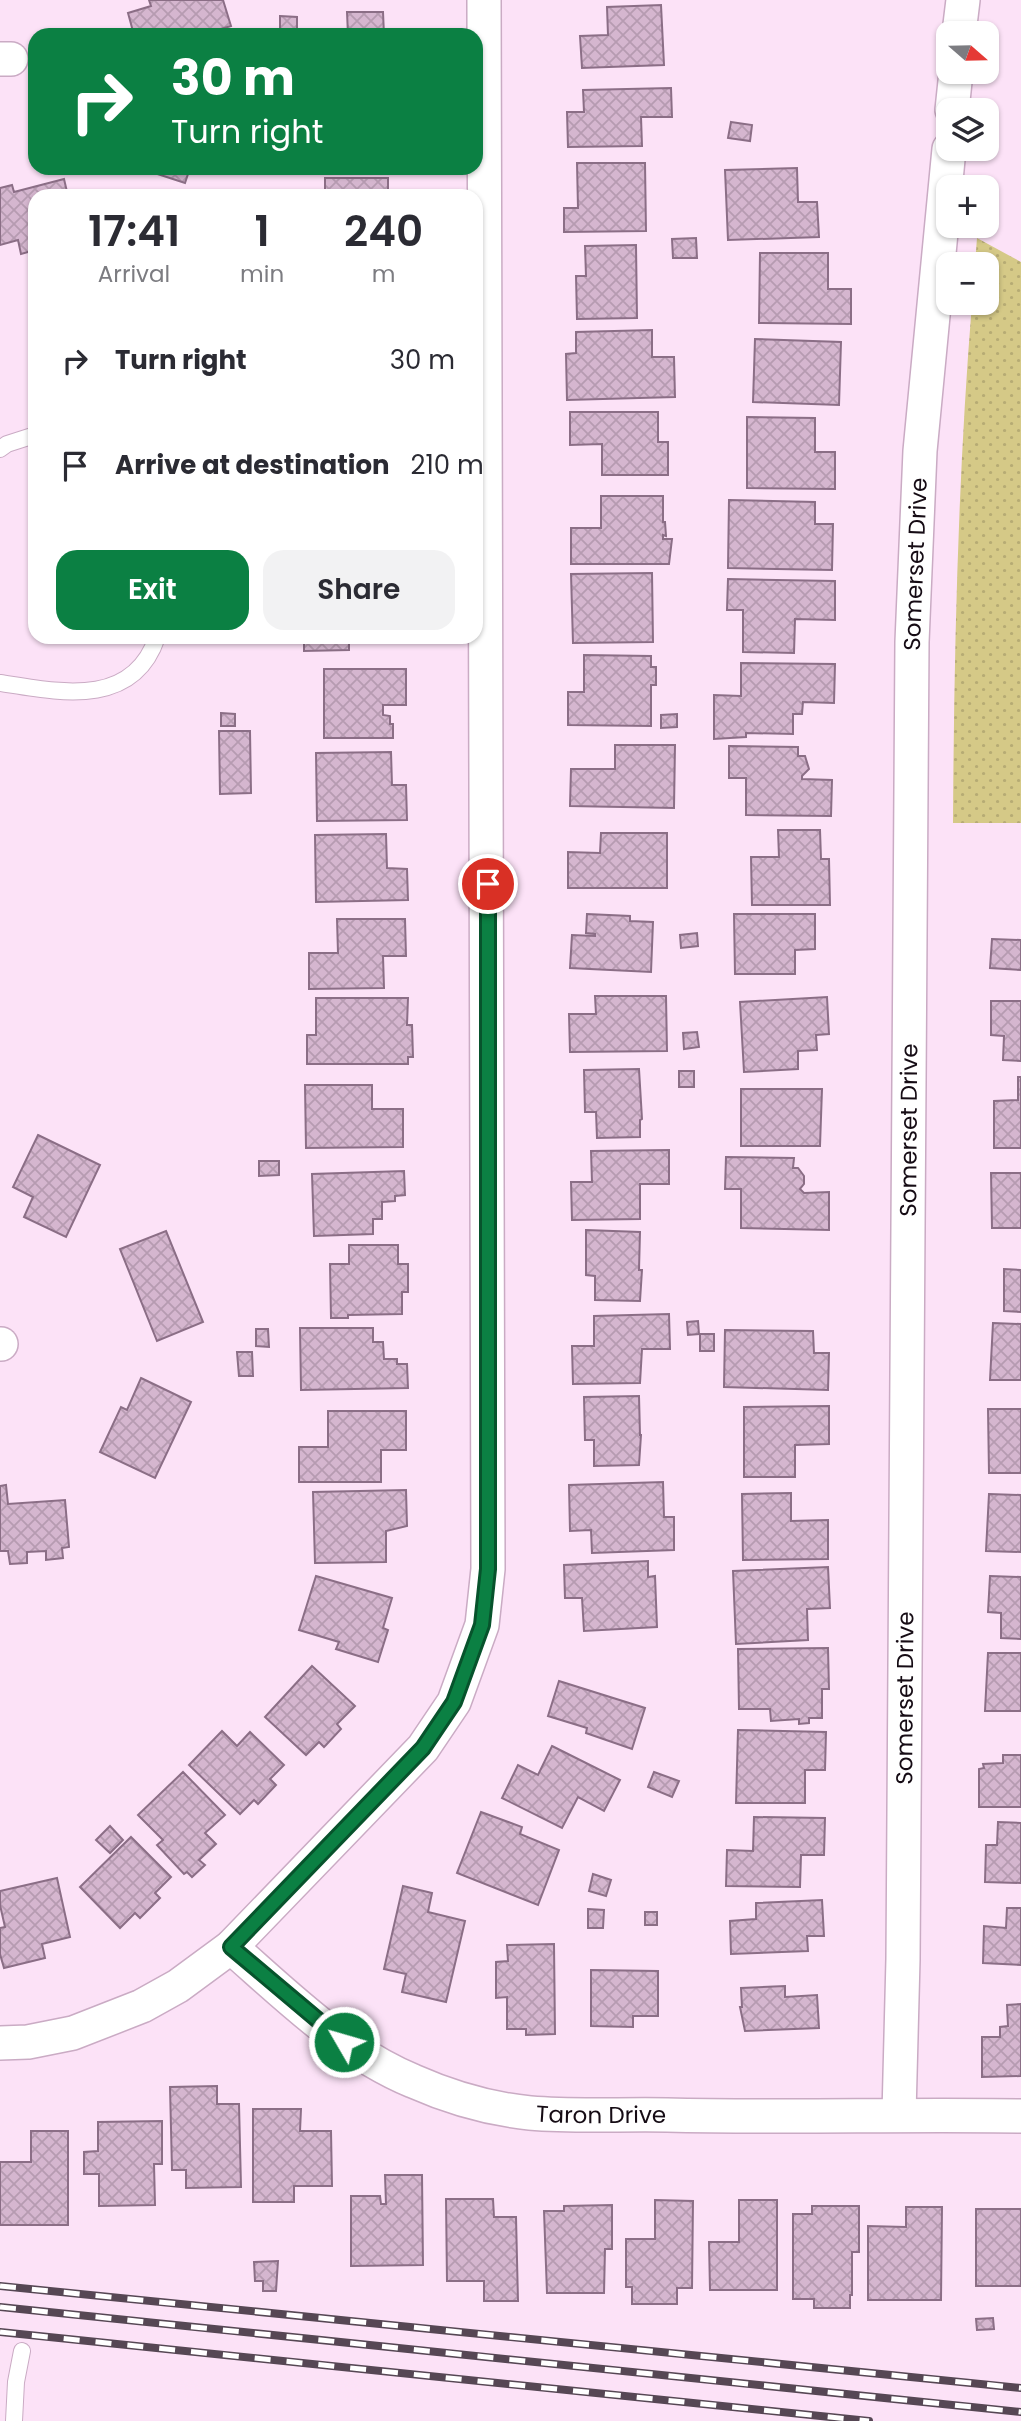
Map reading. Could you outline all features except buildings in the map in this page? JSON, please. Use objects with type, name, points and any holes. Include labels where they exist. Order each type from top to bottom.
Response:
[{"type":"street","points":[[0,2043],[28,2042],[74,2033],[142,2006],[178,1986],[231,1947],[423,1748],[454,1702],[482,1625],[488,1569],[484,0]]},
{"type":"street","points":[[961,21],[963,0]]},
{"type":"street","name":"Somerset Drive","points":[[899,2114],[903,1959],[912,642],[920,450],[947,161]]},
{"type":"street","name":"Taron Drive","points":[[231,1947],[331,2033],[356,2051],[411,2081],[469,2101],[530,2112],[738,2117],[899,2114],[1021,2116]]},
{"type":"lane","points":[[0,449],[28,437]]},
{"type":"lane","points":[[0,682],[56,691],[86,691],[111,686],[127,680],[142,668],[154,644]]},
{"type":"lane","points":[[15,2421],[16,2382],[22,2351]]},
{"type":"shaded area","points":[[977,238],[1021,262],[1021,823],[953,823],[958,563],[971,315],[999,315],[999,252],[976,252]]},
{"type":"railway","points":[[0,2286],[1021,2388]]},
{"type":"railway","points":[[0,2307],[1021,2412]]},
{"type":"railway","points":[[0,2332],[869,2421]]},
{"type":"route","points":[[344,2042],[231,1947],[423,1748],[454,1702],[482,1625],[488,1569],[488,884]]}]
